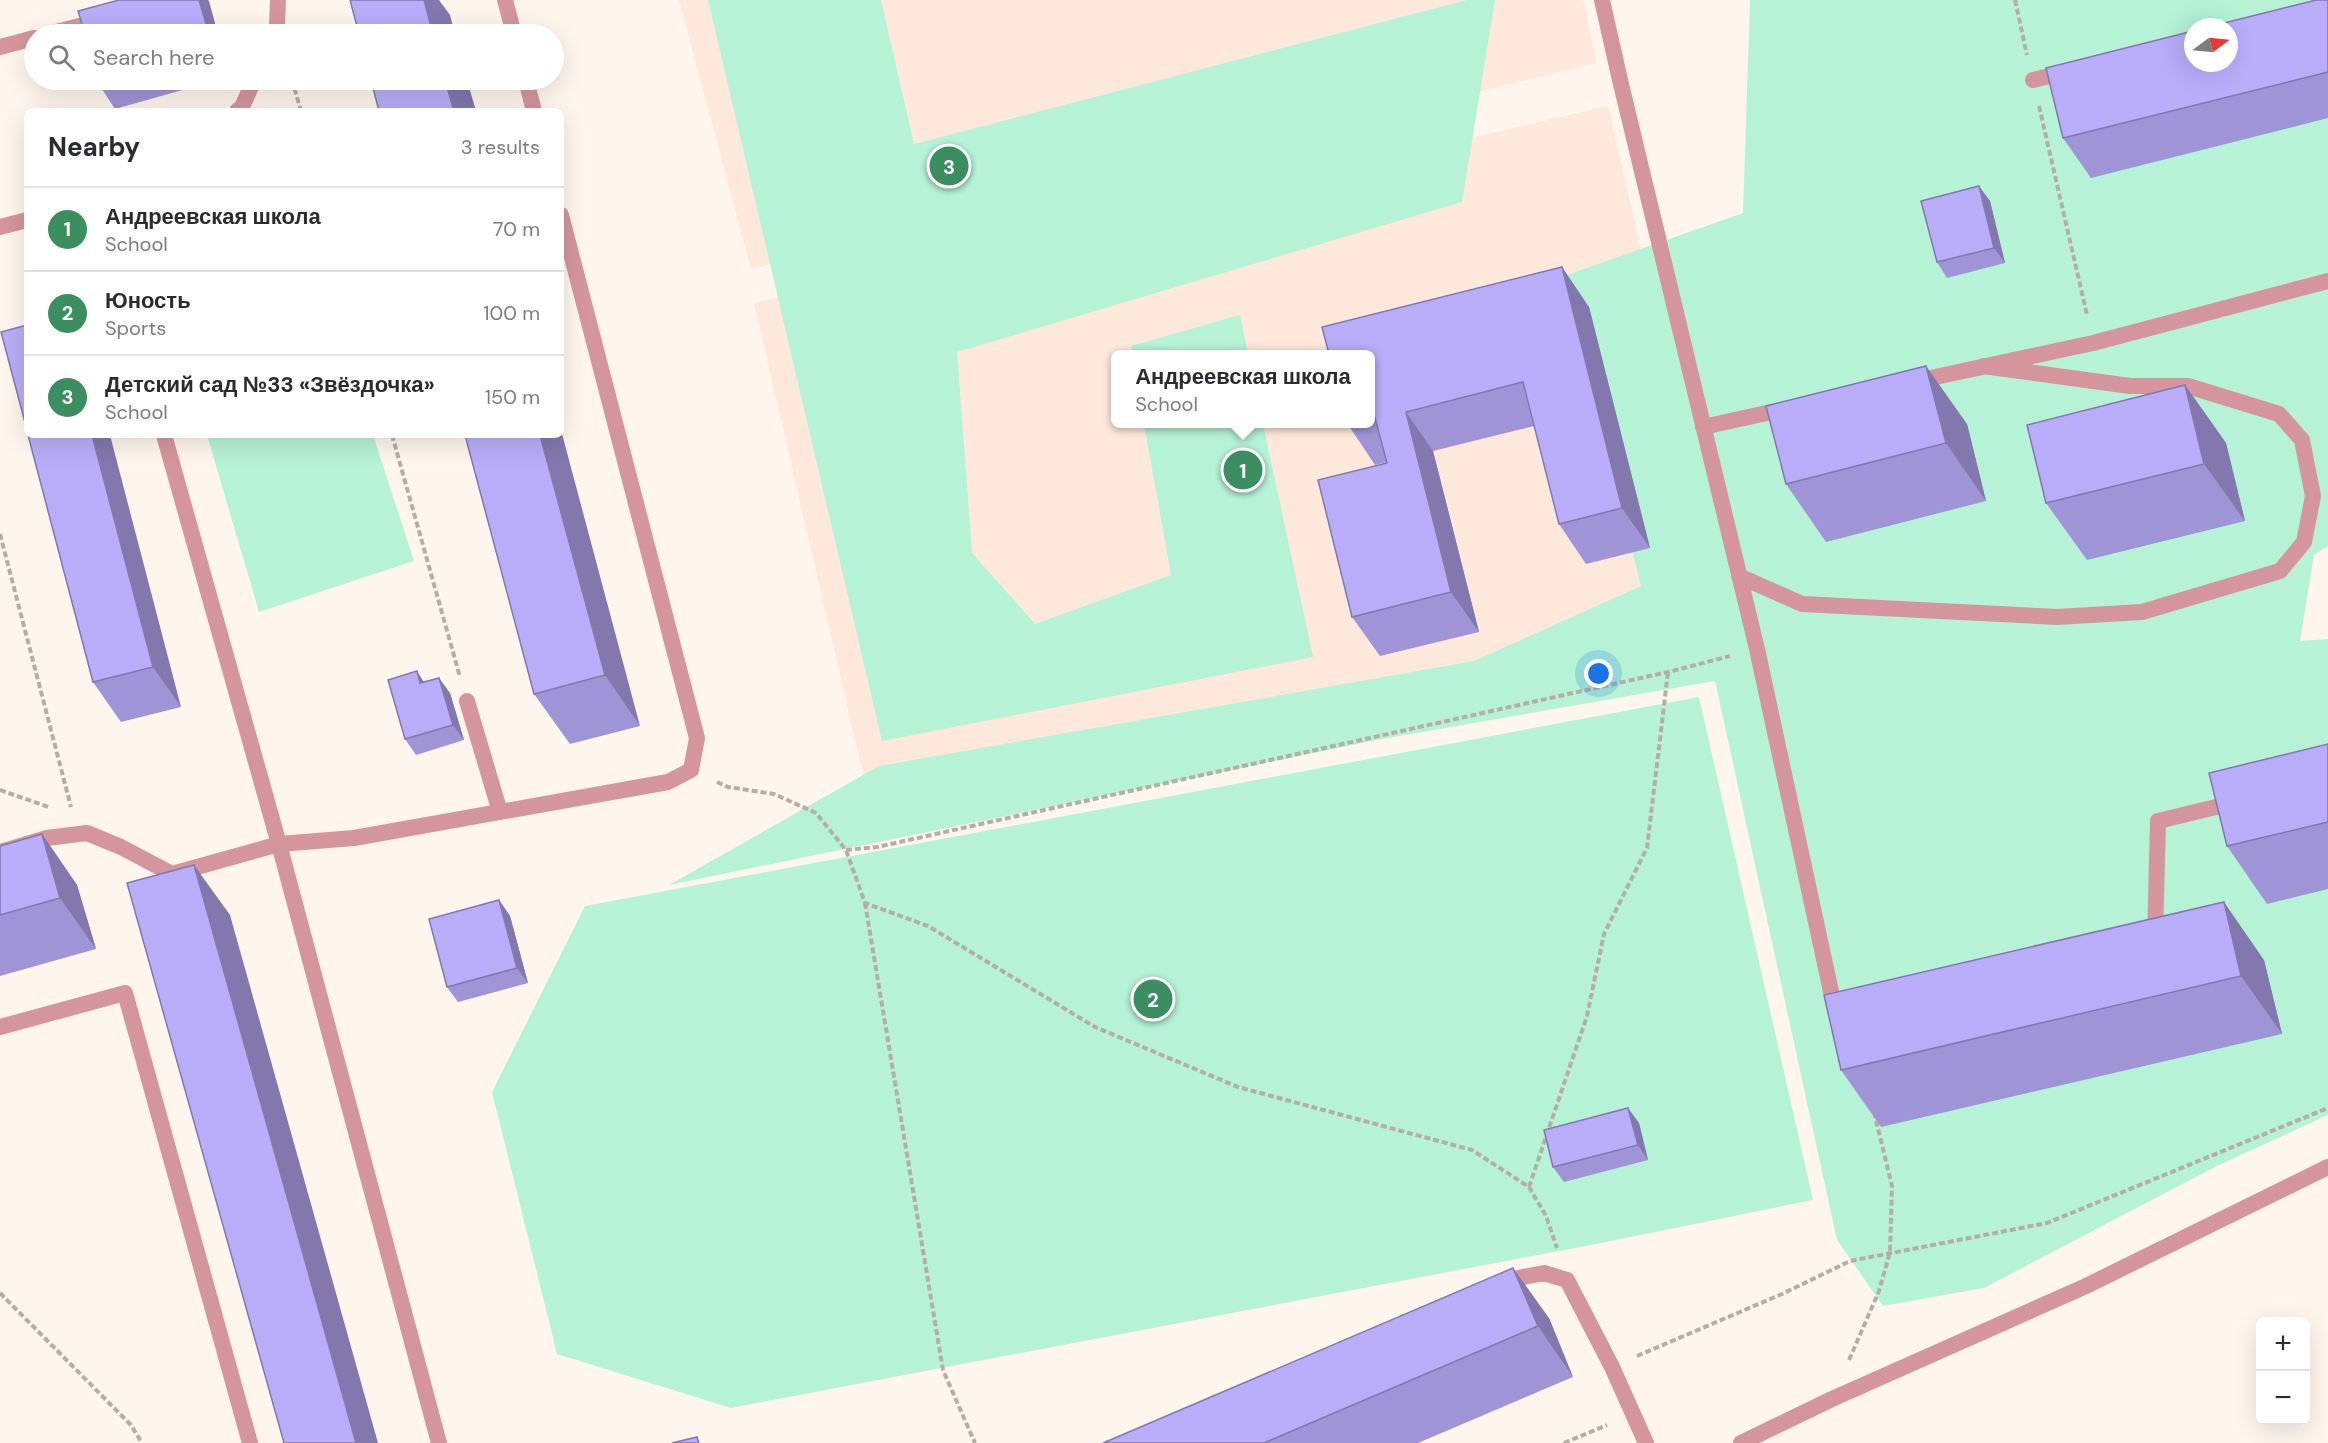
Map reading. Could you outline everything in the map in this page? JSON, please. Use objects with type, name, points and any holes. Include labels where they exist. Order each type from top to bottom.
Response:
[{"type":"street","points":[[277,24],[278,0]]},
{"type":"street","points":[[505,0],[511,24]]},
{"type":"street","points":[[1602,0],[1757,650],[1835,1010],[1849,1024]]},
{"type":"street","points":[[86,24],[113,17]]},
{"type":"street","points":[[0,47],[24,41]]},
{"type":"street","points":[[2033,80],[2090,65]]},
{"type":"street","points":[[241,108],[250,90]]},
{"type":"street","points":[[529,90],[533,108]]},
{"type":"street","points":[[0,227],[24,221]]},
{"type":"street","points":[[0,852],[47,838],[87,833],[122,847],[172,874],[279,844],[354,838],[668,782],[691,770],[697,738],[564,227]]},
{"type":"street","points":[[1902,384],[2093,342],[2328,281]]},
{"type":"street","points":[[1739,576],[1802,604],[2057,617],[2142,612],[2280,571],[2304,542],[2313,496],[2302,440],[2279,414],[2188,386],[2130,386],[1983,366]]},
{"type":"street","points":[[1703,427],[1808,404]]},
{"type":"street","points":[[165,438],[279,844],[439,1443]]},
{"type":"street","points":[[467,701],[500,812]]},
{"type":"street","points":[[2143,953],[2155,950],[2158,821],[2248,799]]},
{"type":"street","points":[[0,1027],[125,993],[250,1443]]},
{"type":"street","points":[[1741,1443],[1832,1399],[2084,1287],[2328,1167]]},
{"type":"street","points":[[1485,1292],[1518,1278],[1544,1273],[1567,1280],[1612,1367],[1646,1443]]},
{"type":"path","points":[[2015,0],[2093,342]]},
{"type":"path","points":[[295,90],[300,108]]},
{"type":"path","points":[[393,438],[467,701]]},
{"type":"path","points":[[0,534],[74,816]]},
{"type":"path","points":[[846,850],[877,847],[1668,672],[1757,650]]},
{"type":"path","points":[[1529,1187],[1587,1016],[1604,934],[1647,848],[1668,672]]},
{"type":"path","points":[[691,770],[728,787],[774,794],[816,813],[846,850],[865,903],[943,1370],[975,1443]]},
{"type":"path","points":[[865,903],[928,926],[1095,1027],[1238,1087],[1472,1150],[1529,1187],[1546,1216],[1567,1280]]},
{"type":"path","points":[[1612,1367],[1782,1294],[1850,1261],[2047,1223],[2328,1108]]},
{"type":"path","points":[[1832,1399],[1879,1291],[1890,1252],[1892,1186],[1874,1109]]},
{"type":"path","points":[[0,1293],[131,1425],[142,1443]]},
{"type":"path","points":[[1564,1443],[1633,1414]]},
{"type":"shaded area","points":[[679,0],[1583,0],[1597,63],[751,269]]},
{"type":"shaded area","points":[[1608,106],[1731,637],[877,835],[754,303]]},
{"type":"green space","points":[[708,0],[881,0],[914,144],[1467,0],[1495,0],[1462,202],[957,352],[972,553],[1035,624],[1171,575],[1145,428],[1264,428],[1313,657],[882,741]]},
{"type":"green space","points":[[1750,0],[2328,0],[2328,546],[2314,555],[2300,641],[2328,639],[2328,1115],[2217,1166],[1984,1288],[1883,1306],[1837,1240],[1715,681],[1382,739],[669,885],[879,766],[1474,661],[1641,586],[1564,276],[1743,213]]},
{"type":"green space","points":[[1240,315],[1247,350],[1132,350],[1131,346]]},
{"type":"green space","points":[[208,438],[374,438],[414,561],[259,612]]},
{"type":"green space","points":[[1699,697],[1813,1200],[1596,1244],[731,1408],[557,1354],[492,1092],[585,906]]},
{"type":"building","points":[[119,0],[199,0],[206,24],[82,24],[78,11]]},
{"type":"building","points":[[350,0],[424,0],[430,24],[356,24]]},
{"type":"building","points":[[2316,0],[2328,0],[2328,72],[2063,138],[2046,68],[2184,33],[2184,72],[2238,72],[2238,20]]},
{"type":"building","points":[[374,90],[448,90],[453,108],[378,108]]},
{"type":"building","points":[[1979,186],[1994,248],[1937,262],[1921,201]]},
{"type":"building","points":[[1562,267],[1622,508],[1559,524],[1523,382],[1406,412],[1451,592],[1352,617],[1318,480],[1387,463],[1375,418],[1375,350],[1328,350],[1322,327]]},
{"type":"building","points":[[24,326],[24,419],[1,332]]},
{"type":"building","points":[[1926,366],[1946,443],[1786,484],[1766,406]]},
{"type":"building","points":[[2185,385],[2204,464],[2046,503],[2027,425]]},
{"type":"building","points":[[29,438],[93,438],[153,667],[93,682]]},
{"type":"building","points":[[466,438],[541,438],[605,675],[534,694]]},
{"type":"building","points":[[417,671],[420,683],[439,678],[453,725],[405,739],[388,680]]},
{"type":"building","points":[[2328,744],[2328,822],[2227,846],[2209,773]]},
{"type":"building","points":[[42,834],[60,898],[0,915],[0,846]]},
{"type":"building","points":[[194,865],[356,1443],[284,1443],[127,883]]},
{"type":"building","points":[[499,900],[517,968],[447,987],[429,919]]},
{"type":"building","points":[[2224,902],[2241,976],[1841,1070],[1824,995]]},
{"type":"building","points":[[1628,1108],[1638,1145],[1553,1167],[1544,1130]]},
{"type":"building","points":[[1513,1268],[1538,1326],[1264,1443],[1103,1443]]},
{"type":"building","points":[[697,1437],[699,1443],[672,1443]]},
{"type":"place","name":"Детский сад №33 «Звёздочка»","points":[[949,166]]},
{"type":"place","name":"Андреевская школа","points":[[1243,470]]},
{"type":"place","name":"Юность","points":[[1153,999]]}]
